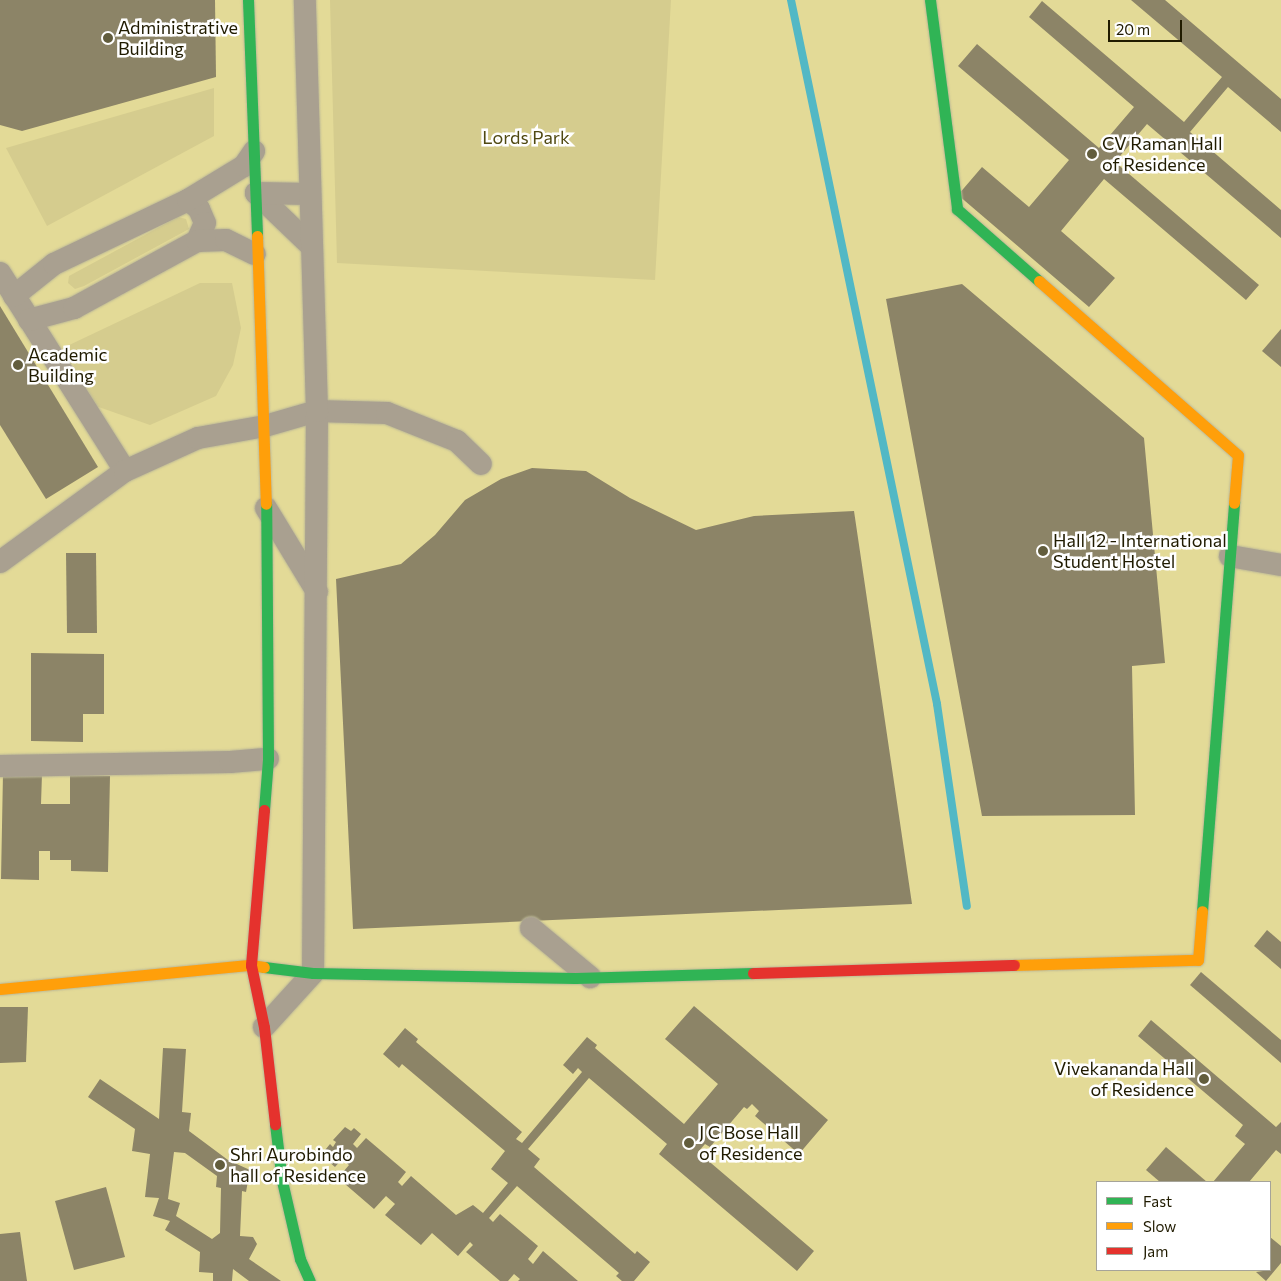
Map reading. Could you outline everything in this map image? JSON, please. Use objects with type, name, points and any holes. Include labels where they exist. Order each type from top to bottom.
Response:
[{"type":"street","points":[[248,0],[256,193],[256,254],[265,426],[268,759],[251,965],[264,1027],[282,1181],[300,1259],[310,1281]]},
{"type":"street","points":[[264,1027],[313,974],[318,592],[317,411],[305,0]]},
{"type":"street","points":[[0,989],[251,965],[313,974],[590,977],[1198,960],[1238,455],[957,209],[930,0]]},
{"type":"street","points":[[14,296],[54,264],[188,200],[244,166],[254,151]]},
{"type":"street","points":[[256,193],[310,194]]},
{"type":"street","points":[[256,193],[311,246]]},
{"type":"street","points":[[188,200],[199,209],[205,223],[197,241]]},
{"type":"street","points":[[29,320],[74,308],[197,241],[226,240],[256,254]]},
{"type":"street","points":[[0,273],[124,470]]},
{"type":"street","points":[[0,562],[124,470],[198,438],[265,426],[317,411],[387,413],[457,441],[481,464]]},
{"type":"street","points":[[266,508],[318,592]]},
{"type":"street","points":[[1230,556],[1281,565]]},
{"type":"street","points":[[0,766],[230,762],[268,759]]},
{"type":"street","points":[[531,928],[590,977]]},
{"type":"shaded area","points":[[0,0],[1281,0],[1281,1281],[0,1281]]},
{"type":"green space","name":"Lords Park","points":[[330,0],[671,0],[655,280],[337,263]]},
{"type":"green space","points":[[214,88],[214,136],[47,226],[6,148]]},
{"type":"green space","points":[[178,217],[186,219],[189,229],[84,286],[75,289],[68,283],[69,276]]},
{"type":"green space","points":[[200,283],[232,283],[241,328],[233,365],[216,396],[150,425],[93,405],[65,347]]},
{"type":"building","name":"Administrative Building","points":[[0,0],[215,0],[216,77],[22,131],[0,125]]},
{"type":"building","name":"CV Raman Hall of Residence","points":[[1131,0],[1165,0],[1281,99],[1281,132],[1228,87],[1190,132],[1281,210],[1281,238],[1147,124],[1115,162],[1259,285],[1246,300],[1104,179],[1061,231],[1115,278],[1089,307],[958,195],[982,167],[1029,207],[1069,160],[958,66],[977,44],[1099,148],[1134,107],[1029,17],[1042,1],[1184,122],[1222,77]]},
{"type":"building","name":"Hall 12 - International Student Hostel","points":[[962,284],[1144,438],[1165,663],[1132,666],[1135,815],[982,816],[886,299]]},
{"type":"building","name":"Academic Building","points":[[0,306],[98,467],[46,499],[0,425]]},
{"type":"building","points":[[1281,329],[1281,367],[1262,351]]},
{"type":"building","points":[[532,468],[586,471],[630,498],[696,530],[754,516],[854,511],[912,904],[353,929],[336,579],[401,564],[435,535],[465,500],[501,479]]},
{"type":"building","points":[[66,553],[96,553],[97,633],[67,633]]},
{"type":"building","points":[[31,653],[104,654],[104,714],[83,714],[83,742],[31,741]]},
{"type":"building","points":[[3,773],[42,774],[41,804],[70,804],[70,775],[110,776],[108,872],[71,871],[71,860],[50,860],[50,851],[39,851],[39,880],[1,879]]},
{"type":"building","points":[[1267,930],[1281,942],[1281,969],[1254,946]]},
{"type":"building","points":[[1201,972],[1281,1040],[1281,1063],[1190,985]]},
{"type":"building","name":"J C Bose Hall of Residence","points":[[694,1006],[828,1120],[799,1154],[755,1116],[759,1111],[752,1104],[747,1109],[744,1107],[710,1147],[705,1144],[698,1152],[814,1251],[797,1271],[659,1154],[667,1144],[589,1078],[528,1149],[540,1159],[534,1167],[635,1254],[637,1251],[650,1262],[634,1281],[622,1281],[616,1276],[619,1273],[517,1186],[489,1218],[493,1222],[500,1214],[538,1246],[528,1259],[533,1264],[543,1251],[578,1281],[518,1281],[520,1279],[514,1274],[508,1281],[500,1281],[466,1252],[473,1245],[470,1242],[458,1256],[432,1233],[421,1245],[385,1215],[395,1204],[386,1196],[374,1209],[338,1178],[349,1165],[342,1159],[335,1167],[321,1155],[330,1144],[333,1147],[336,1142],[333,1140],[345,1127],[351,1131],[354,1128],[361,1134],[353,1144],[357,1148],[366,1138],[406,1172],[398,1182],[402,1186],[411,1176],[456,1215],[473,1205],[483,1213],[508,1183],[491,1169],[505,1151],[402,1064],[399,1068],[383,1054],[405,1028],[418,1039],[416,1042],[522,1132],[516,1139],[522,1143],[582,1072],[578,1068],[573,1074],[563,1065],[587,1037],[597,1045],[595,1048],[684,1124],[718,1084],[665,1039]]},
{"type":"building","points":[[0,1007],[28,1007],[26,1062],[0,1063]]},
{"type":"building","name":"Vivekananda Hall of Residence","points":[[1151,1020],[1276,1127],[1281,1122],[1281,1154],[1276,1150],[1250,1181],[1214,1181],[1245,1144],[1235,1136],[1243,1125],[1138,1036]]},
{"type":"building","name":"Shri Aurobindo hall of Residence","points":[[163,1048],[186,1049],[182,1112],[191,1113],[189,1131],[228,1160],[250,1170],[246,1192],[242,1191],[240,1236],[253,1237],[257,1244],[249,1259],[281,1281],[249,1281],[233,1269],[232,1281],[213,1281],[213,1273],[199,1272],[200,1252],[165,1230],[170,1221],[153,1216],[159,1198],[145,1197],[150,1154],[132,1151],[135,1129],[88,1097],[100,1079],[159,1119]],"holes":[[[174,1152],[185,1153],[217,1176],[216,1187],[221,1188],[220,1233],[212,1239],[176,1216],[180,1203],[168,1199]]]},
{"type":"building","name":"Vivekananda Hall of Residence","points":[[1166,1147],[1206,1181],[1159,1181],[1146,1170]]},
{"type":"building","points":[[106,1187],[125,1257],[74,1270],[55,1201]]},
{"type":"building","points":[[20,1232],[27,1281],[0,1281],[0,1234]]},
{"type":"building","points":[[1271,1238],[1281,1246],[1281,1263],[1266,1281],[1256,1272],[1271,1271]]},
{"type":"waterway","points":[[791,0],[937,704],[967,906]]},
{"type":"traffic: fast","points":[[248,0],[257,236]]},
{"type":"traffic: fast","points":[[930,0],[957,209],[1039,281]]},
{"type":"traffic: fast","points":[[1202,911],[1234,503]]},
{"type":"traffic: fast","points":[[264,810],[268,759],[266,504]]},
{"type":"traffic: fast","points":[[264,967],[313,973],[575,978],[753,973]]},
{"type":"traffic: fast","points":[[275,1124],[282,1181],[300,1259],[310,1281]]},
{"type":"traffic: slow","points":[[257,236],[266,504]]},
{"type":"traffic: slow","points":[[1039,281],[1238,455],[1234,503]]},
{"type":"traffic: slow","points":[[1014,965],[1198,960],[1202,911]]},
{"type":"traffic: slow","points":[[0,989],[251,965],[264,967]]},
{"type":"traffic: jam","points":[[264,810],[251,965],[264,1027],[275,1124]]},
{"type":"traffic: jam","points":[[753,973],[1014,965]]},
{"type":"place","name":"Administrative Building","points":[[108,38]]},
{"type":"place","name":"CV Raman Hall of Residence","points":[[1092,154]]},
{"type":"place","name":"Academic Building","points":[[18,365]]},
{"type":"place","name":"Hall 12 - International Student Hostel","points":[[1043,551]]},
{"type":"place","name":"Vivekananda Hall of Residence","points":[[1204,1079]]},
{"type":"place","name":"J C Bose Hall of Residence","points":[[689,1143]]},
{"type":"place","name":"Shri Aurobindo hall of Residence","points":[[220,1165]]}]
